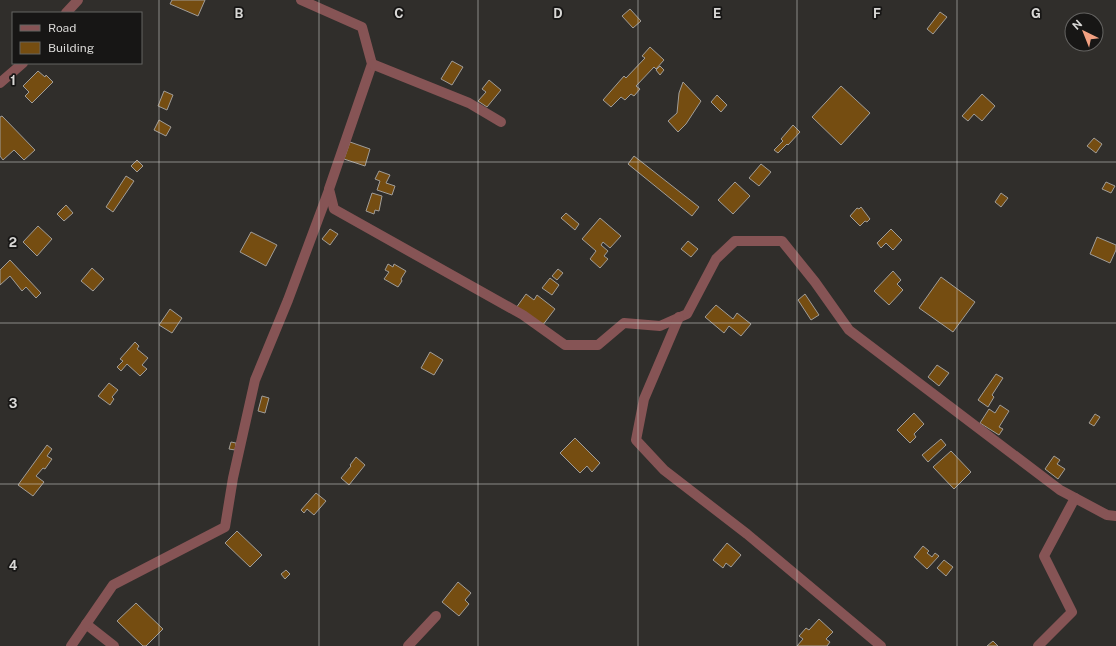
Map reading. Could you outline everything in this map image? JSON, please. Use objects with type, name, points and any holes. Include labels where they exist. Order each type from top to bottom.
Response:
[{"type":"street","points":[[67,12],[78,0]]},
{"type":"street","points":[[72,646],[113,585],[225,527],[233,478],[255,380],[288,300],[329,189],[372,64],[362,27],[301,0]]},
{"type":"street","points":[[0,83],[22,64]]},
{"type":"street","points":[[372,64],[469,103],[501,122]]},
{"type":"street","points":[[329,189],[334,209],[523,315],[565,345],[598,345],[624,323],[660,326],[687,314],[716,259],[735,241],[782,241],[815,282],[849,330],[1060,490],[1107,515],[1116,516]]},
{"type":"street","points":[[679,317],[644,399],[636,440],[664,470],[747,534],[880,646]]},
{"type":"street","points":[[1038,646],[1072,612],[1044,556],[1075,498]]},
{"type":"street","points":[[408,646],[436,616]]},
{"type":"street","points":[[86,624],[114,646]]},
{"type":"building","points":[[172,0],[205,0],[198,16],[170,4]]},
{"type":"building","points":[[630,9],[641,21],[633,28],[622,16]]},
{"type":"building","points":[[940,12],[947,17],[933,34],[927,29]]},
{"type":"building","points":[[650,47],[664,60],[656,69],[654,67],[636,86],[640,89],[634,96],[631,94],[625,100],[621,97],[611,107],[603,100],[624,76],[626,78],[645,58],[642,56]]},
{"type":"building","points":[[452,61],[463,67],[452,85],[441,79]]},
{"type":"building","points":[[660,66],[664,70],[660,75],[656,70]]},
{"type":"building","points":[[38,71],[45,77],[46,75],[53,82],[32,103],[25,96],[29,92],[23,86]]},
{"type":"building","points":[[489,80],[501,90],[487,107],[478,101],[486,92],[482,89]]},
{"type":"building","points":[[683,82],[701,101],[686,124],[678,132],[668,121],[677,113],[679,93]]},
{"type":"building","points":[[841,86],[870,113],[841,145],[812,117]]},
{"type":"building","points":[[164,91],[173,95],[167,110],[158,106]]},
{"type":"building","points":[[982,94],[995,106],[982,121],[974,114],[968,121],[962,116]]},
{"type":"building","points":[[717,95],[727,105],[721,112],[711,102]]},
{"type":"building","points":[[2,116],[35,150],[24,160],[14,150],[3,160],[0,156],[0,117]]},
{"type":"building","points":[[159,120],[171,127],[166,136],[154,130]]},
{"type":"building","points":[[793,125],[800,132],[778,153],[774,150],[783,141],[781,139]]},
{"type":"building","points":[[1094,138],[1102,144],[1096,153],[1087,146]]},
{"type":"building","points":[[350,142],[370,149],[365,166],[344,159]]},
{"type":"building","points":[[634,156],[699,207],[692,216],[628,164]]},
{"type":"building","points":[[137,160],[143,166],[137,172],[131,166]]},
{"type":"building","points":[[761,164],[771,172],[759,186],[749,178]]},
{"type":"building","points":[[379,171],[390,175],[386,183],[395,186],[392,195],[377,190],[380,181],[375,179]]},
{"type":"building","points":[[126,176],[134,181],[113,212],[106,207]]},
{"type":"building","points":[[735,182],[750,196],[733,214],[718,200]]},
{"type":"building","points":[[1106,182],[1115,186],[1111,193],[1102,189]]},
{"type":"building","points":[[372,193],[382,196],[379,211],[375,210],[374,214],[366,211]]},
{"type":"building","points":[[1001,193],[1008,198],[1001,207],[995,202]]},
{"type":"building","points":[[66,205],[73,213],[64,221],[57,214]]},
{"type":"building","points":[[861,207],[870,219],[867,222],[865,221],[860,226],[850,216],[857,208],[859,209]]},
{"type":"building","points":[[566,213],[579,224],[575,230],[561,218]]},
{"type":"building","points":[[600,218],[621,236],[610,248],[603,242],[601,245],[608,251],[604,256],[608,259],[600,268],[590,259],[596,251],[582,239]]},
{"type":"building","points":[[38,226],[52,239],[37,256],[23,242]]},
{"type":"building","points":[[330,229],[338,234],[330,245],[322,239]]},
{"type":"building","points":[[891,229],[902,240],[893,250],[886,243],[881,248],[877,243]]},
{"type":"building","points":[[251,232],[277,245],[266,266],[240,252]]},
{"type":"building","points":[[1097,237],[1116,245],[1116,250],[1110,263],[1090,254]]},
{"type":"building","points":[[688,241],[698,249],[691,257],[681,249]]},
{"type":"building","points":[[10,260],[41,293],[36,298],[26,287],[22,291],[10,276],[0,285],[0,270]]},
{"type":"building","points":[[388,264],[393,267],[394,264],[406,271],[398,287],[384,279],[389,272],[385,270]]},
{"type":"building","points":[[92,268],[104,279],[93,291],[81,281]]},
{"type":"building","points":[[558,269],[563,273],[557,280],[552,276]]},
{"type":"building","points":[[893,271],[901,280],[897,284],[903,290],[889,305],[874,291]]},
{"type":"building","points":[[941,277],[975,302],[953,332],[919,308]]},
{"type":"building","points":[[550,278],[559,285],[552,295],[542,288]]},
{"type":"building","points":[[526,294],[534,300],[537,295],[555,309],[542,326],[516,308]]},
{"type":"building","points":[[805,294],[819,315],[811,320],[798,300]]},
{"type":"building","points":[[716,305],[733,319],[737,313],[751,324],[741,336],[729,326],[724,333],[705,317]]},
{"type":"building","points":[[170,309],[182,318],[172,333],[159,325]]},
{"type":"building","points":[[135,342],[139,346],[137,349],[148,358],[142,365],[147,369],[140,376],[127,364],[121,371],[117,367],[123,361],[120,359]]},
{"type":"building","points":[[430,352],[443,360],[434,375],[421,368]]},
{"type":"building","points":[[937,365],[949,373],[939,386],[928,377]]},
{"type":"building","points":[[996,374],[1003,378],[992,395],[994,397],[988,407],[978,400]]},
{"type":"building","points":[[109,383],[118,390],[112,397],[114,399],[110,405],[98,396]]},
{"type":"building","points":[[262,396],[269,398],[265,413],[258,411]]},
{"type":"building","points":[[1000,405],[1009,411],[999,427],[1003,429],[999,435],[980,423],[989,409],[995,413]]},
{"type":"building","points":[[914,413],[924,424],[914,434],[916,437],[910,443],[897,430]]},
{"type":"building","points":[[1095,414],[1100,417],[1094,426],[1089,423]]},
{"type":"building","points":[[575,438],[600,463],[592,472],[587,466],[580,473],[560,453]]},
{"type":"building","points":[[941,439],[946,445],[928,462],[922,455]]},
{"type":"building","points":[[231,442],[236,443],[235,450],[229,449]]},
{"type":"building","points":[[47,445],[52,449],[47,456],[52,459],[45,469],[43,468],[36,476],[44,482],[33,496],[18,485]]},
{"type":"building","points":[[951,451],[971,472],[954,489],[933,467]]},
{"type":"building","points":[[1054,456],[1060,460],[1057,464],[1065,469],[1058,479],[1045,469]]},
{"type":"building","points":[[356,457],[365,465],[349,485],[341,478]]},
{"type":"building","points":[[316,493],[326,501],[314,515],[307,509],[304,513],[301,510]]},
{"type":"building","points":[[237,531],[262,555],[250,567],[225,543]]},
{"type":"building","points":[[727,543],[741,555],[731,567],[726,563],[723,568],[713,560]]},
{"type":"building","points":[[923,546],[929,551],[927,553],[932,557],[935,553],[939,556],[927,569],[914,557]]},
{"type":"building","points":[[944,560],[953,567],[946,576],[937,568]]},
{"type":"building","points":[[286,570],[290,574],[285,579],[281,574]]},
{"type":"building","points":[[458,582],[471,593],[465,600],[469,604],[459,616],[442,602]]},
{"type":"building","points":[[136,603],[163,629],[146,646],[143,646],[117,621]]},
{"type":"building","points":[[819,619],[833,632],[826,639],[830,642],[827,646],[797,646],[803,639],[799,636],[806,628],[809,630]]},
{"type":"building","points":[[993,641],[998,646],[987,646]]}]
